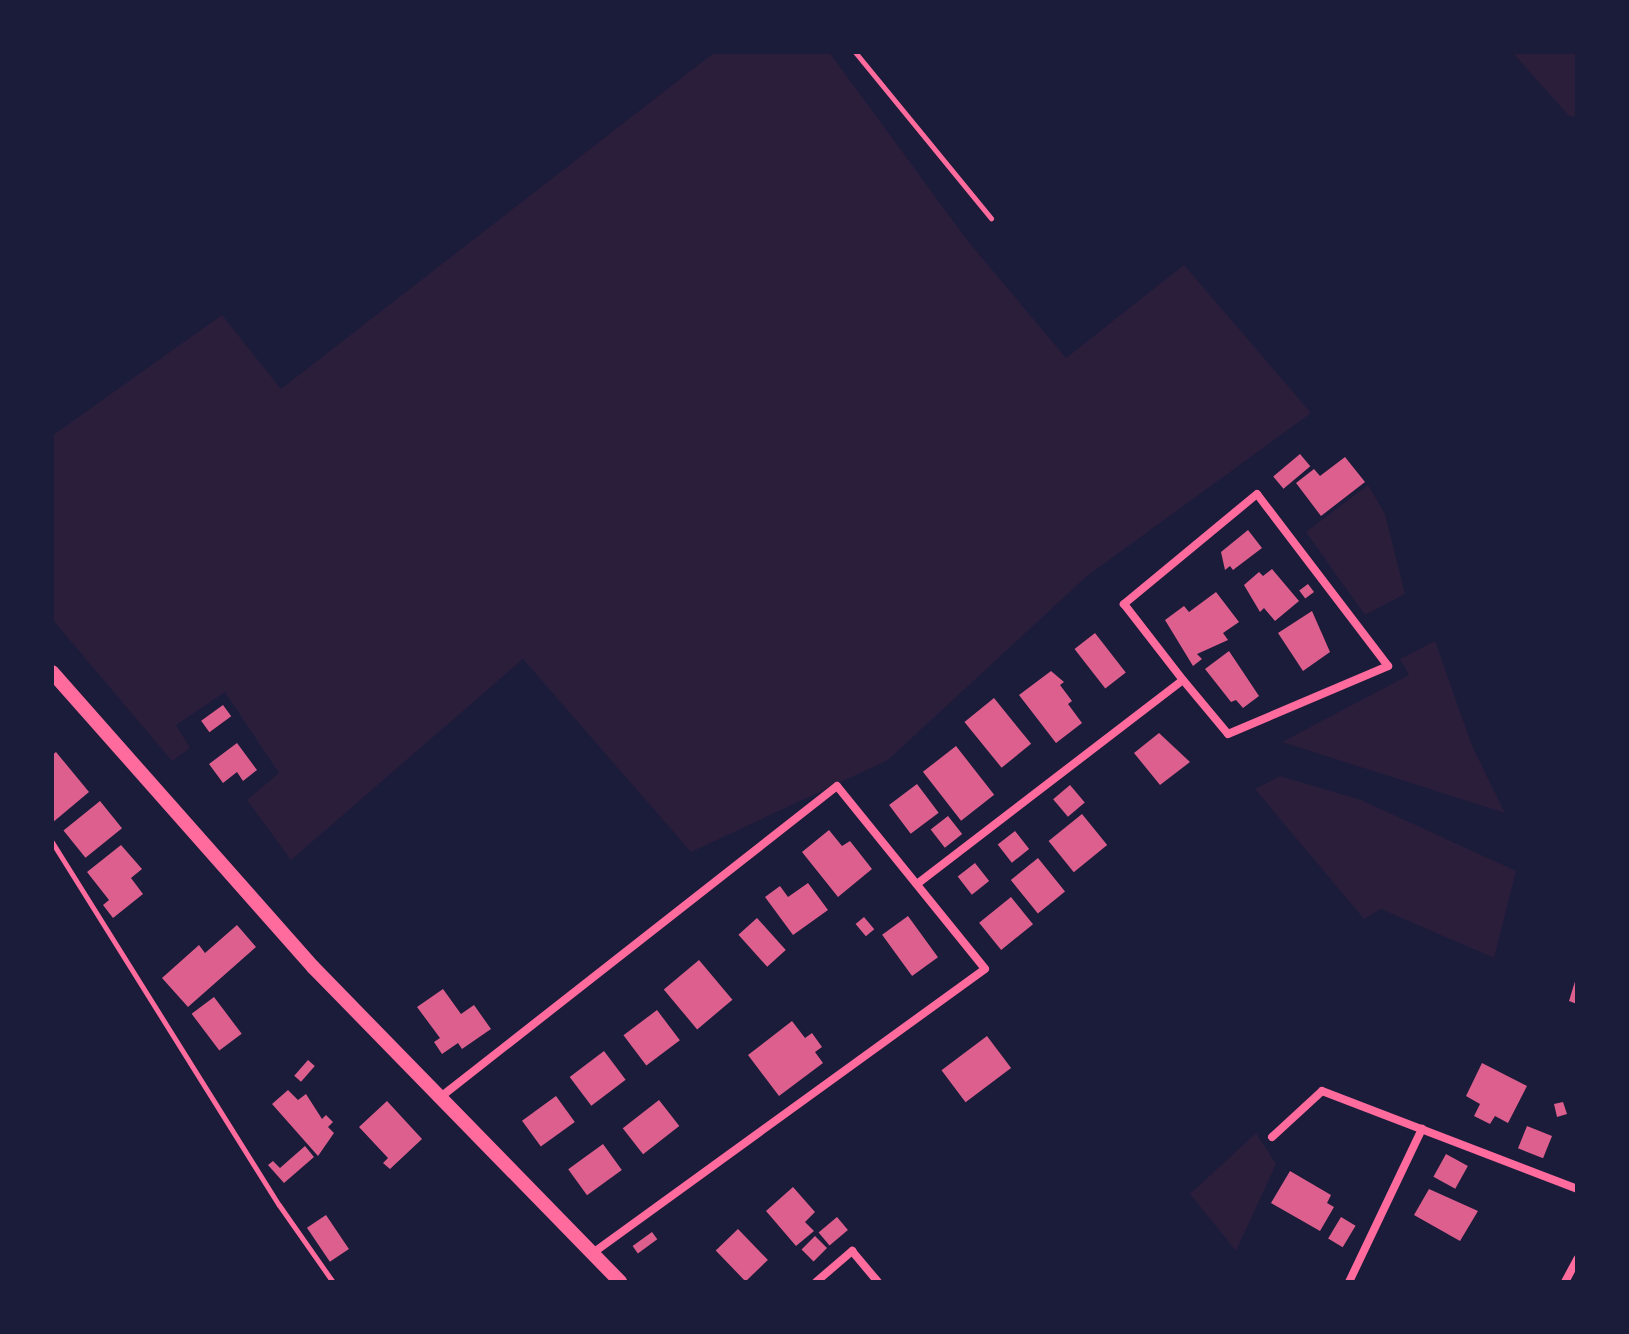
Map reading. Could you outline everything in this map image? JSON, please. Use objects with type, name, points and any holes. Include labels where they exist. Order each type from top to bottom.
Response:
[{"type":"street","points":[[1257,494],[1388,666],[1228,734],[1183,680],[1124,604],[1257,494]]},
{"type":"street","points":[[52,672],[313,967],[438,1099],[620,1282]]},
{"type":"street","points":[[917,884],[1183,680]]},
{"type":"street","points":[[438,1099],[837,786],[985,969],[592,1254]]},
{"type":"street","points":[[1272,1137],[1322,1091],[1577,1189]]},
{"type":"street","points":[[1349,1282],[1422,1129]]},
{"type":"street","points":[[816,1282],[852,1251],[878,1282]]},
{"type":"street","points":[[1565,1282],[1577,1259]]},
{"type":"path","points":[[855,52],[991,218]]},
{"type":"path","points":[[52,842],[279,1205],[333,1282]]},
{"type":"shaded area","points":[[715,52],[829,52],[967,240],[1066,358],[1184,265],[1311,413],[1087,576],[888,760],[691,852],[523,659],[291,860],[247,800],[279,773],[225,692],[176,725],[190,748],[172,761],[52,619],[52,436],[222,315],[281,389]]},
{"type":"shaded area","points":[[1512,52],[1577,52],[1577,117],[1569,116]]},
{"type":"shaded area","points":[[1368,485],[1385,514],[1405,594],[1365,615],[1306,532]]},
{"type":"shaded area","points":[[1435,641],[1472,746],[1505,813],[1282,742],[1409,675],[1400,659]]},
{"type":"shaded area","points":[[1280,776],[1361,800],[1516,871],[1494,958],[1381,909],[1364,919],[1255,789]]},
{"type":"shaded area","points":[[1256,1133],[1276,1164],[1236,1251],[1190,1194]]},
{"type":"building","points":[[1300,454],[1310,466],[1283,489],[1273,476]]},
{"type":"building","points":[[1345,457],[1365,482],[1321,516],[1296,483],[1314,469],[1320,476]]},
{"type":"building","points":[[1248,530],[1262,548],[1233,570],[1230,566],[1225,570],[1221,552]]},
{"type":"building","points":[[1272,569],[1299,601],[1275,621],[1264,608],[1260,612],[1244,585],[1259,572],[1263,576]]},
{"type":"building","points":[[1308,584],[1314,592],[1305,599],[1299,591]]},
{"type":"building","points":[[1216,592],[1239,622],[1223,633],[1228,640],[1197,654],[1202,659],[1193,666],[1165,620],[1184,606],[1189,612]]},
{"type":"building","points":[[1312,611],[1330,652],[1303,671],[1278,633]]},
{"type":"building","points":[[1095,633],[1126,672],[1105,688],[1075,649]]},
{"type":"building","points":[[1229,651],[1259,696],[1243,708],[1236,700],[1231,702],[1205,669]]},
{"type":"building","points":[[1051,671],[1064,682],[1060,685],[1072,701],[1068,704],[1082,723],[1056,743],[1019,695]]},
{"type":"building","points":[[994,698],[1031,744],[1002,768],[964,722]]},
{"type":"building","points":[[223,705],[231,716],[209,732],[201,721]]},
{"type":"building","points":[[1159,733],[1190,762],[1160,785],[1134,753]]},
{"type":"building","points":[[237,743],[257,770],[243,781],[237,772],[223,783],[209,764]]},
{"type":"building","points":[[956,746],[994,795],[961,821],[923,772]]},
{"type":"building","points":[[56,752],[89,792],[52,823],[52,755]]},
{"type":"building","points":[[917,784],[939,813],[911,834],[889,805]]},
{"type":"building","points":[[1070,785],[1085,803],[1068,817],[1053,799]]},
{"type":"building","points":[[100,801],[122,828],[86,858],[63,831]]},
{"type":"building","points":[[1082,814],[1107,845],[1074,872],[1049,841]]},
{"type":"building","points":[[948,816],[962,834],[945,848],[931,830]]},
{"type":"building","points":[[829,830],[842,846],[850,841],[872,869],[838,897],[802,852]]},
{"type":"building","points":[[1015,831],[1029,849],[1012,863],[998,845]]},
{"type":"building","points":[[121,845],[142,869],[131,878],[143,894],[113,918],[103,905],[109,900],[87,872]]},
{"type":"building","points":[[1038,858],[1065,891],[1038,913],[1011,880]]},
{"type":"building","points":[[975,863],[989,881],[972,895],[958,877]]},
{"type":"building","points":[[808,883],[828,910],[793,935],[765,897],[780,886],[788,897]]},
{"type":"building","points":[[1011,897],[1033,924],[1001,950],[979,923]]},
{"type":"building","points":[[908,916],[938,957],[912,976],[882,935]]},
{"type":"building","points":[[864,917],[874,929],[866,936],[856,924]]},
{"type":"building","points":[[757,918],[786,950],[767,967],[738,935]]},
{"type":"building","points":[[237,925],[256,947],[188,1007],[162,978],[199,945],[205,953]]},
{"type":"building","points":[[699,960],[732,1000],[697,1029],[664,990]]},
{"type":"building","points":[[1577,978],[1577,1004],[1569,1001]]},
{"type":"building","points":[[443,989],[461,1014],[474,1005],[491,1029],[462,1049],[458,1043],[442,1054],[434,1042],[440,1038],[417,1007]]},
{"type":"building","points":[[214,997],[242,1034],[219,1051],[192,1014]]},
{"type":"building","points":[[657,1010],[680,1040],[646,1066],[623,1035]]},
{"type":"building","points":[[792,1021],[805,1038],[812,1033],[822,1047],[815,1052],[823,1063],[779,1096],[748,1055]]},
{"type":"building","points":[[987,1036],[1011,1068],[966,1102],[941,1070]]},
{"type":"building","points":[[604,1051],[626,1080],[591,1106],[570,1077]]},
{"type":"building","points":[[308,1060],[315,1066],[301,1082],[294,1076]]},
{"type":"building","points":[[1482,1063],[1527,1086],[1508,1123],[1495,1116],[1490,1124],[1474,1116],[1480,1104],[1466,1096]]},
{"type":"building","points":[[288,1090],[298,1100],[306,1094],[322,1119],[326,1115],[333,1122],[328,1127],[334,1133],[318,1156],[272,1104]]},
{"type":"building","points":[[556,1096],[575,1122],[541,1147],[522,1121]]},
{"type":"building","points":[[659,1100],[679,1126],[643,1154],[623,1128]]},
{"type":"building","points":[[387,1101],[422,1139],[390,1169],[383,1163],[388,1158],[359,1127]]},
{"type":"building","points":[[1563,1102],[1567,1114],[1557,1117],[1554,1104]]},
{"type":"building","points":[[1527,1126],[1552,1136],[1543,1158],[1518,1148]]},
{"type":"building","points":[[603,1144],[622,1170],[587,1195],[568,1169]]},
{"type":"building","points":[[305,1146],[314,1157],[284,1183],[268,1165],[273,1161],[280,1168]]},
{"type":"building","points":[[1446,1154],[1468,1166],[1455,1189],[1433,1177]]},
{"type":"building","points":[[1290,1171],[1331,1195],[1327,1203],[1334,1207],[1320,1231],[1271,1203]]},
{"type":"building","points":[[793,1187],[815,1212],[805,1222],[814,1231],[796,1246],[766,1211]]},
{"type":"building","points":[[1429,1189],[1478,1211],[1460,1241],[1414,1215]]},
{"type":"building","points":[[326,1215],[349,1249],[330,1262],[307,1228]]},
{"type":"building","points":[[837,1217],[848,1230],[830,1245],[819,1232]]},
{"type":"building","points":[[1341,1217],[1356,1226],[1343,1247],[1328,1238]]},
{"type":"building","points":[[738,1229],[768,1260],[746,1281],[716,1251]]},
{"type":"building","points":[[652,1232],[657,1239],[638,1253],[633,1246]]},
{"type":"building","points":[[815,1236],[827,1248],[814,1261],[802,1249]]}]
